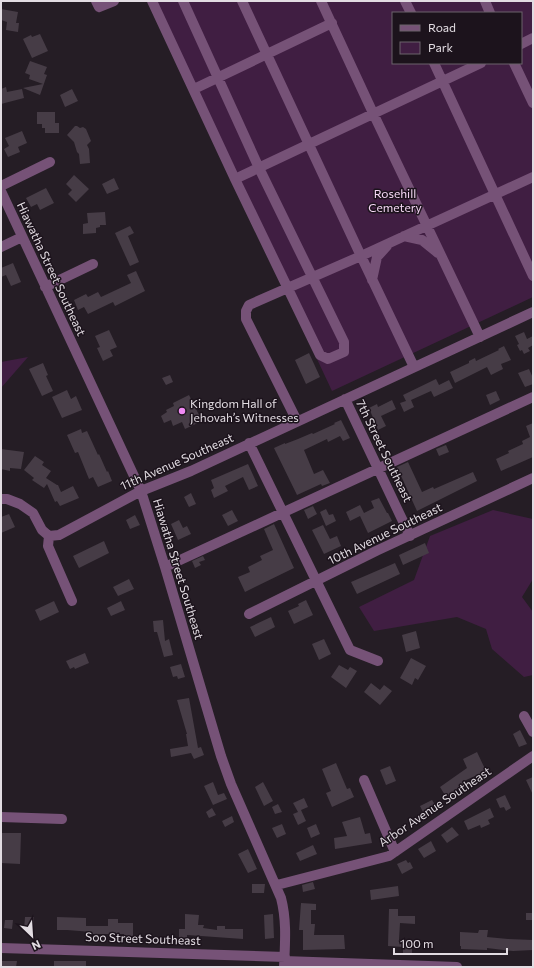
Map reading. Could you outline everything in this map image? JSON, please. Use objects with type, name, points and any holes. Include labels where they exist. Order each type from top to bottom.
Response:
[{"type":"street","points":[[96,1],[99,8],[114,1]]},
{"type":"street","points":[[152,1],[235,179],[289,288],[320,355],[328,359],[344,352],[344,342],[259,168],[183,1]]},
{"type":"street","points":[[242,1],[414,367]]},
{"type":"street","points":[[321,1],[373,114],[480,337]]},
{"type":"street","points":[[405,1],[410,12]]},
{"type":"street","points":[[485,1],[490,12]]},
{"type":"street","points":[[194,89],[332,23]]},
{"type":"street","points":[[522,44],[533,38]]},
{"type":"street","points":[[434,64],[533,276]]},
{"type":"street","points":[[235,179],[479,64]]},
{"type":"street","points":[[514,64],[533,103]]},
{"type":"street","points":[[1,186],[50,162]]},
{"type":"street","points":[[296,421],[246,319],[246,312],[249,305],[313,278],[533,177]]},
{"type":"street","name":"Hiawatha Street Southeast","points":[[1,191],[141,491],[221,756],[231,784],[276,885],[285,912],[284,961]]},
{"type":"street","points":[[404,236],[422,240],[441,256]]},
{"type":"street","points":[[1,247],[22,237]]},
{"type":"street","points":[[372,280],[377,257],[390,243]]},
{"type":"street","points":[[45,287],[93,264]]},
{"type":"street","name":"11th Avenue Southeast","points":[[49,536],[59,535],[141,491],[190,471],[533,312]]},
{"type":"street","points":[[165,567],[533,397]]},
{"type":"street","name":"7th Street Southeast","points":[[345,399],[410,536]]},
{"type":"street","points":[[249,443],[350,650],[378,661]]},
{"type":"street","name":"10th Avenue Southeast","points":[[249,614],[533,478]]},
{"type":"street","points":[[1,499],[7,499],[20,504],[33,513],[42,530],[49,536],[48,546],[72,601]]},
{"type":"street","points":[[524,716],[533,732]]},
{"type":"street","name":"Arbor Avenue Southeast","points":[[276,885],[389,856],[533,756]]},
{"type":"street","points":[[364,780],[395,852]]},
{"type":"street","points":[[1,817],[62,819]]},
{"type":"street","name":"Soo Street Southeast","points":[[1,948],[284,961],[457,967]]},
{"type":"green space","name":"Rosehill Cemetery","points":[[149,1],[533,1],[533,297],[332,391]]},
{"type":"green space","points":[[28,357],[1,388],[1,362]]},
{"type":"green space","points":[[493,510],[533,519],[533,579],[522,597],[533,612],[533,675],[524,677],[492,649],[486,629],[457,617],[374,631],[359,607],[414,580],[430,536]]},
{"type":"building","points":[[1,9],[18,12],[16,23],[19,23],[18,32],[6,30],[7,22],[1,20]]},
{"type":"building","points":[[40,34],[48,51],[32,58],[23,39],[31,35],[32,37]]},
{"type":"building","points":[[30,61],[47,67],[44,74],[47,75],[40,95],[23,88],[43,84],[29,79],[30,75],[25,73]]},
{"type":"building","points":[[6,87],[7,92],[22,89],[24,98],[1,104],[1,89]]},
{"type":"building","points":[[72,89],[78,101],[65,107],[60,95]]},
{"type":"building","points":[[37,112],[55,112],[55,123],[59,123],[59,133],[45,133],[45,128],[42,128],[42,124],[37,124]]},
{"type":"building","points":[[75,126],[86,129],[91,141],[87,145],[89,149],[90,163],[80,164],[79,154],[74,142],[67,135]]},
{"type":"building","points":[[22,131],[27,143],[18,147],[20,152],[8,157],[4,149],[9,146],[5,138]]},
{"type":"building","points":[[74,175],[89,189],[76,202],[68,194],[72,190],[66,184]]},
{"type":"building","points":[[114,178],[119,189],[107,194],[102,184]]},
{"type":"building","points":[[46,188],[54,203],[40,210],[37,204],[31,207],[26,198]]},
{"type":"building","points":[[105,212],[106,225],[100,225],[100,227],[96,228],[96,233],[83,234],[83,224],[88,223],[87,213]]},
{"type":"building","points":[[130,226],[134,233],[128,236],[139,262],[130,266],[115,233]]},
{"type":"building","points":[[13,263],[21,282],[11,286],[6,275],[1,277],[1,268]]},
{"type":"building","points":[[136,271],[145,291],[115,306],[113,302],[88,314],[84,307],[78,310],[74,300],[86,294],[88,297],[98,292],[101,297],[131,283],[127,275]]},
{"type":"building","points":[[109,330],[117,347],[110,350],[113,356],[103,361],[97,348],[100,347],[95,336]]},
{"type":"building","points":[[524,332],[527,339],[533,336],[533,345],[528,348],[530,351],[524,354],[522,350],[520,351],[517,345],[519,344],[515,336]]},
{"type":"building","points":[[504,346],[511,360],[501,364],[503,369],[491,375],[487,367],[455,383],[450,372],[469,363],[469,361],[475,358],[476,361]]},
{"type":"building","points":[[309,353],[320,377],[306,384],[295,360]]},
{"type":"building","points":[[43,363],[48,375],[46,376],[53,391],[42,396],[29,369]]},
{"type":"building","points":[[529,369],[533,378],[533,384],[525,387],[518,373]]},
{"type":"building","points":[[170,375],[173,382],[166,385],[162,378]]},
{"type":"building","points":[[436,379],[439,385],[449,380],[453,388],[434,397],[431,391],[411,400],[414,407],[404,412],[400,403],[406,401],[403,395]]},
{"type":"building","points":[[67,390],[71,399],[76,396],[82,410],[62,418],[52,397]]},
{"type":"building","points":[[496,391],[500,400],[490,405],[486,395]]},
{"type":"building","name":"Kingdom Hall of Jehovah’s Witnesses","points":[[189,395],[202,421],[185,429],[182,422],[173,426],[171,420],[164,423],[161,416],[167,412],[166,410],[174,406],[173,403]]},
{"type":"building","points":[[392,400],[396,409],[381,416],[386,426],[378,430],[369,408],[377,404],[378,407]]},
{"type":"building","points":[[341,420],[350,438],[343,441],[340,436],[328,442],[327,439],[304,450],[314,474],[323,470],[330,483],[322,486],[321,484],[297,495],[274,448],[312,433],[313,434]]},
{"type":"building","points":[[533,423],[533,457],[501,471],[496,459],[523,444],[522,441],[530,437],[526,426]]},
{"type":"building","points":[[81,429],[82,433],[87,431],[112,481],[98,487],[93,477],[89,479],[78,452],[75,453],[67,435]]},
{"type":"building","points":[[446,445],[449,452],[439,456],[436,449]]},
{"type":"building","points":[[1,449],[24,452],[21,469],[10,468],[10,471],[1,469]]},
{"type":"building","points":[[35,456],[44,462],[42,465],[51,471],[46,478],[58,485],[61,492],[73,486],[79,498],[60,506],[57,501],[55,502],[47,484],[44,488],[32,480],[34,478],[24,470]]},
{"type":"building","points":[[408,462],[422,492],[433,487],[434,489],[473,472],[477,481],[417,511],[397,467]]},
{"type":"building","points":[[248,464],[258,486],[249,490],[243,477],[225,486],[228,491],[214,498],[211,490],[214,488],[211,480]]},
{"type":"building","points":[[191,493],[196,504],[189,507],[184,497]]},
{"type":"building","points":[[379,498],[392,521],[368,533],[360,516],[350,521],[346,512],[360,505],[364,513],[374,508],[371,501]]},
{"type":"building","points":[[313,506],[317,514],[308,519],[304,510]]},
{"type":"building","points":[[326,509],[329,515],[333,514],[336,521],[326,526],[320,512]]},
{"type":"building","points":[[232,510],[238,521],[228,526],[222,515]]},
{"type":"building","points":[[9,514],[15,527],[1,533],[1,517]]},
{"type":"building","points":[[135,515],[140,525],[130,529],[126,520]]},
{"type":"building","points":[[179,520],[183,528],[187,526],[191,534],[178,540],[171,524]]},
{"type":"building","points":[[274,524],[294,568],[245,592],[238,577],[250,572],[248,567],[262,560],[260,556],[273,550],[264,529]]},
{"type":"building","points":[[323,525],[330,539],[337,536],[341,546],[324,554],[312,530]]},
{"type":"building","points":[[104,541],[109,553],[79,568],[73,556]]},
{"type":"building","points":[[425,543],[429,553],[403,565],[399,555]]},
{"type":"building","points":[[203,556],[205,560],[199,562],[201,565],[195,568],[192,561]]},
{"type":"building","points":[[395,563],[400,574],[357,594],[351,582]]},
{"type":"building","points":[[129,579],[134,589],[118,596],[113,587]]},
{"type":"building","points":[[306,600],[313,615],[294,624],[288,611],[299,606],[298,604]]},
{"type":"building","points":[[54,601],[59,612],[40,621],[35,610]]},
{"type":"building","points":[[121,601],[125,610],[111,616],[107,608]]},
{"type":"building","points":[[271,617],[275,627],[255,637],[250,627]]},
{"type":"building","points":[[163,620],[165,641],[169,639],[173,655],[164,657],[157,632],[154,632],[153,621]]},
{"type":"building","points":[[416,631],[420,648],[406,652],[402,635]]},
{"type":"building","points":[[324,639],[331,654],[319,660],[312,644]]},
{"type":"building","points":[[85,653],[89,663],[75,669],[74,667],[70,669],[66,661]]},
{"type":"building","points":[[411,658],[426,666],[418,680],[415,678],[412,685],[400,678]]},
{"type":"building","points":[[181,664],[185,677],[178,679],[177,676],[173,677],[170,667]]},
{"type":"building","points":[[339,665],[348,670],[350,667],[357,671],[346,688],[331,677]]},
{"type":"building","points":[[371,683],[380,690],[384,685],[392,691],[380,705],[364,692]]},
{"type":"building","points":[[189,698],[198,748],[201,747],[204,755],[194,759],[191,753],[171,757],[170,749],[188,746],[187,734],[177,700]]},
{"type":"building","points":[[520,730],[527,744],[519,747],[513,734]]},
{"type":"building","points":[[477,752],[486,771],[464,781],[468,786],[448,800],[440,787],[467,768],[463,759]]},
{"type":"building","points":[[336,763],[347,789],[350,788],[354,797],[332,807],[326,793],[331,791],[322,769]]},
{"type":"building","points":[[390,766],[396,781],[386,785],[380,770]]},
{"type":"building","points":[[533,777],[533,795],[526,780]]},
{"type":"building","points":[[213,782],[218,795],[224,793],[227,799],[213,805],[204,786]]},
{"type":"building","points":[[263,782],[273,801],[264,806],[255,787]]},
{"type":"building","points":[[505,795],[511,808],[506,811],[504,807],[500,808],[496,799]]},
{"type":"building","points":[[304,798],[308,807],[301,810],[306,821],[298,825],[293,814],[298,812],[293,803]]},
{"type":"building","points":[[432,800],[437,808],[427,813],[426,810],[423,812],[420,806]]},
{"type":"building","points":[[278,804],[282,812],[275,814],[272,807]]},
{"type":"building","points":[[212,808],[216,815],[209,818],[206,812]]},
{"type":"building","points":[[490,808],[494,817],[488,820],[490,824],[481,828],[480,825],[468,830],[464,821]]},
{"type":"building","points":[[232,816],[234,822],[225,827],[222,821]]},
{"type":"building","points":[[360,817],[365,834],[370,833],[372,843],[335,849],[334,838],[347,836],[342,822]]},
{"type":"building","points":[[282,824],[286,834],[277,838],[272,828]]},
{"type":"building","points":[[316,824],[320,834],[311,838],[307,828]]},
{"type":"building","points":[[452,827],[459,835],[447,843],[441,835]]},
{"type":"building","points":[[1,833],[21,833],[20,864],[1,863]]},
{"type":"building","points":[[431,841],[436,851],[424,858],[418,849]]},
{"type":"building","points":[[313,845],[317,854],[300,861],[296,853]]},
{"type":"building","points":[[248,849],[257,869],[248,873],[238,854]]},
{"type":"building","points":[[406,860],[408,863],[410,862],[413,868],[402,874],[397,864]]},
{"type":"building","points":[[313,882],[315,889],[303,892],[302,885]]},
{"type":"building","points":[[252,884],[265,884],[264,893],[252,893]]},
{"type":"building","points":[[398,886],[399,896],[371,900],[370,890]]},
{"type":"building","points":[[301,903],[316,904],[316,910],[311,910],[311,924],[315,924],[314,935],[344,935],[345,949],[303,950],[303,930],[299,930]]},
{"type":"building","points":[[389,909],[398,909],[398,916],[415,916],[415,924],[400,923],[399,940],[412,940],[412,955],[403,955],[403,947],[388,946]]},
{"type":"building","points":[[526,913],[533,913],[533,920],[526,920]]},
{"type":"building","points":[[185,914],[199,915],[198,925],[204,925],[203,928],[217,930],[217,926],[225,926],[225,929],[243,929],[243,939],[187,935],[187,940],[179,940],[179,929],[185,929]]},
{"type":"building","points":[[273,914],[274,938],[265,939],[264,915]]},
{"type":"building","points":[[25,917],[34,917],[34,930],[24,930]]},
{"type":"building","points":[[57,917],[86,918],[86,926],[108,926],[108,919],[118,919],[118,923],[133,923],[133,936],[124,936],[124,934],[92,934],[92,932],[57,930]]},
{"type":"building","points":[[5,920],[13,920],[12,929],[4,928]]},
{"type":"building","points":[[479,930],[488,930],[487,937],[533,940],[533,950],[513,951],[487,948],[487,950],[461,949],[460,932],[478,933]]},
{"type":"building","points":[[2,961],[17,961],[16,967],[2,967]]},
{"type":"building","points":[[54,961],[86,961],[86,967],[54,967]]},
{"type":"place","name":"Kingdom Hall of Jehovah’s Witnesses","points":[[182,411]]}]
